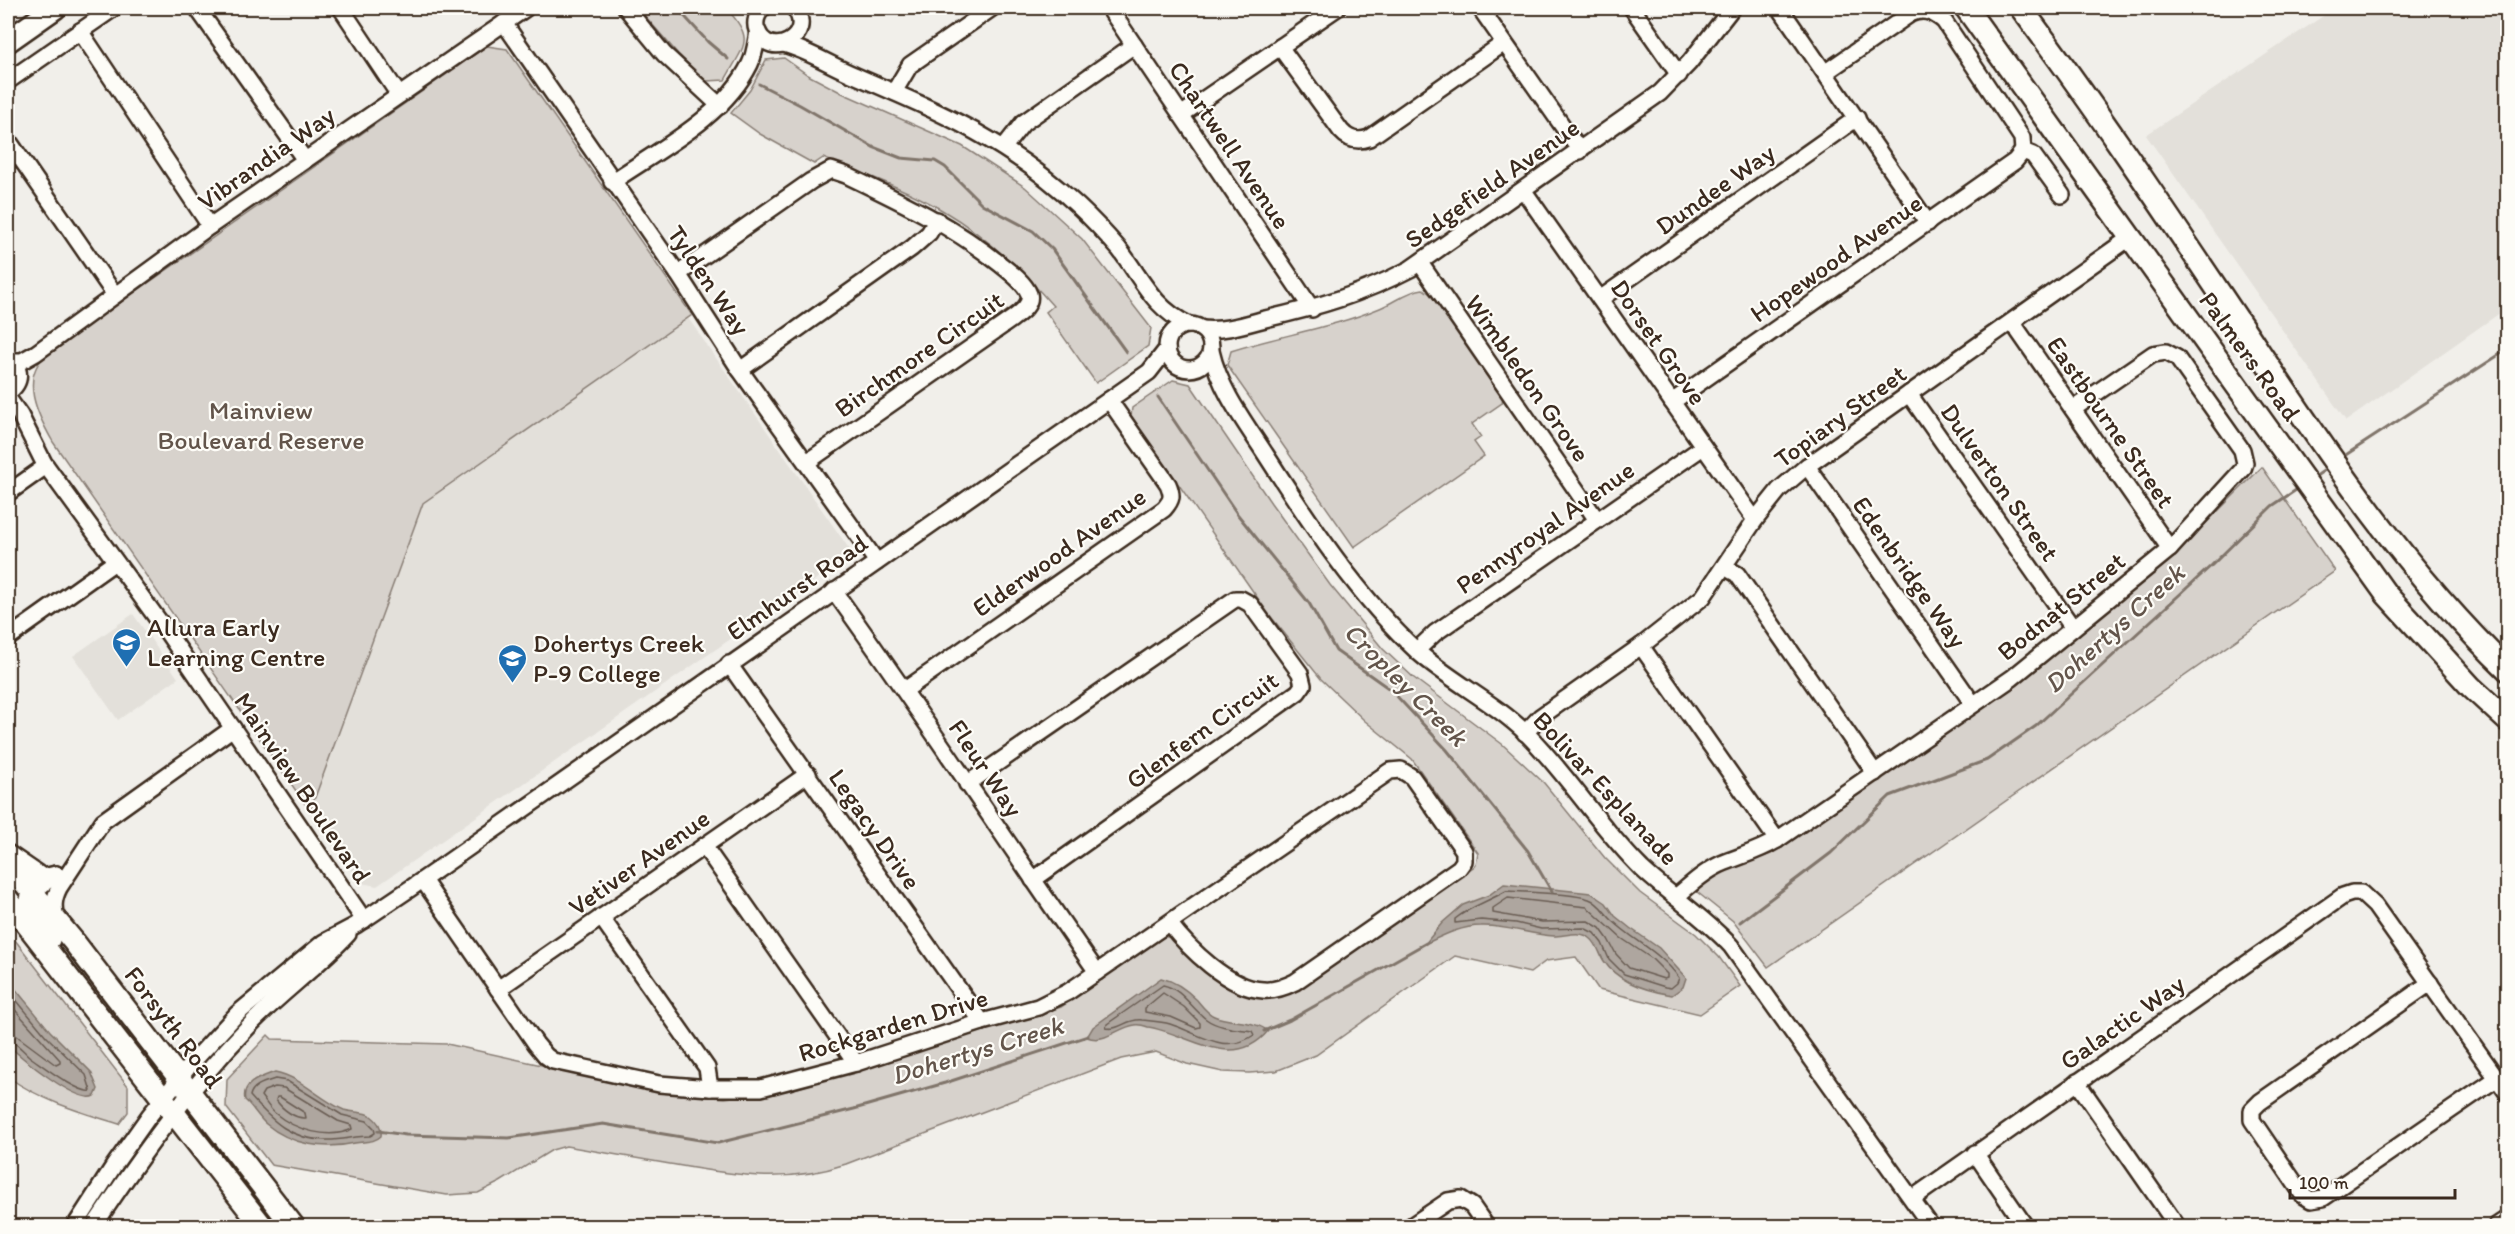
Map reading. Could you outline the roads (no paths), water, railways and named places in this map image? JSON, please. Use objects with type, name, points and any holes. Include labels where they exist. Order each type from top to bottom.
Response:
[{"type":"highway","points":[[8,41],[55,8]]},
{"type":"highway","name":"Palmers Road","points":[[1966,8],[2386,594],[2471,687],[2508,721]]},
{"type":"highway","name":"Palmers Road","points":[[2021,8],[2167,214],[2304,419],[2375,520],[2472,634],[2508,669]]},
{"type":"highway","points":[[2472,634],[2508,655]]},
{"type":"highway","name":"Forsyth Road","points":[[8,863],[57,921],[293,1227]]},
{"type":"highway","name":"Forsyth Road","points":[[8,900],[261,1227]]},
{"type":"street","points":[[8,81],[114,8]]},
{"type":"street","points":[[197,8],[305,160]]},
{"type":"street","points":[[340,8],[399,95]]},
{"type":"street","name":"Vibrandia Way","points":[[10,360],[22,361],[36,353],[210,226],[526,8]]},
{"type":"street","points":[[626,8],[664,54],[720,106]]},
{"type":"street","points":[[748,8],[759,21],[765,41],[824,60],[839,69],[954,118],[1004,147],[1078,206],[1119,249],[1161,308],[1172,361],[1183,368],[1202,365],[1211,350],[1208,335],[1161,308]]},
{"type":"street","points":[[894,92],[910,64],[992,8]]},
{"type":"street","name":"Chartwell Avenue","points":[[1111,8],[1312,309]]},
{"type":"street","points":[[1181,115],[1337,8]]},
{"type":"street","points":[[1480,8],[1580,151]]},
{"type":"street","points":[[1632,8],[1678,75]]},
{"type":"street","name":"Sedgefield Avenue","points":[[1195,327],[1219,330],[1235,328],[1312,309],[1384,283],[1420,263],[1643,106],[1678,75],[1732,8]]},
{"type":"street","points":[[1780,8],[1928,223]]},
{"type":"street","points":[[1826,72],[1910,14],[1918,10],[1936,14],[1944,21],[2022,138],[2023,151],[2033,155],[2062,195]]},
{"type":"street","points":[[612,182],[720,106],[752,61],[795,37],[799,13]]},
{"type":"street","points":[[799,13],[810,41],[824,60]]},
{"type":"street","points":[[752,61],[759,21]]},
{"type":"street","name":"Tylden Way","points":[[504,23],[612,182],[678,274],[740,370],[877,562]]},
{"type":"street","points":[[80,31],[210,226]]},
{"type":"street","points":[[1280,47],[1347,138],[1363,140],[1504,43]]},
{"type":"street","points":[[1004,147],[1023,123],[1134,45]]},
{"type":"street","name":"Dundee Way","points":[[1600,299],[1857,118]]},
{"type":"street","points":[[8,140],[115,295]]},
{"type":"street","name":"Hopewood Avenue","points":[[1672,402],[2015,162],[2023,151]]},
{"type":"street","name":"Birchmore Circuit","points":[[678,274],[811,181],[831,171],[846,175],[937,220],[973,241],[1010,272],[1029,294],[1029,302],[1012,319],[807,462]]},
{"type":"street","name":"Dorset Grove","points":[[1524,191],[1755,520]]},
{"type":"street","points":[[740,370],[912,248],[929,234],[937,220]]},
{"type":"street","name":"Topiary Street","points":[[1525,733],[1540,717],[1641,646],[1703,597],[1755,520],[1779,490],[1807,466],[2131,237]]},
{"type":"street","name":"Wimbledon Grove","points":[[1420,263],[1597,520]]},
{"type":"street","name":"Eastbourne Street","points":[[2012,322],[2170,549]]},
{"type":"street","points":[[1168,345],[1178,328],[1195,327]]},
{"type":"street","name":"Sedgefield Avenue","points":[[1211,350],[1235,328]]},
{"type":"street","name":"Elmhurst Road","points":[[75,1227],[115,1164],[169,1106],[237,1014],[324,942],[360,923],[423,880],[1149,372],[1168,345]]},
{"type":"street","name":"Bolivar Esplanade","points":[[1211,350],[1215,367],[1229,399],[1326,543],[1370,599],[1417,650],[1525,733],[1558,768],[1642,868],[1715,928],[1744,961],[1913,1198],[1931,1227]]},
{"type":"street","name":"Bodnat Street","points":[[1676,897],[1706,873],[1760,850],[1777,840],[2012,678],[2170,549],[2239,475],[2245,463],[2242,450],[2177,358],[2166,352],[2153,354],[2073,409]]},
{"type":"street","name":"Vibrandia Way","points":[[15,383],[36,353]]},
{"type":"street","name":"Mainview Boulevard","points":[[10,360],[17,368],[15,383],[21,415]]},
{"type":"street","name":"Elmhurst Road","points":[[1149,372],[1183,368]]},
{"type":"street","name":"Bolivar Esplanade","points":[[1183,368],[1200,374],[1229,399]]},
{"type":"street","name":"Dulverton Street","points":[[1909,394],[2073,628]]},
{"type":"street","name":"Mainview Boulevard","points":[[8,398],[21,415],[46,466],[167,632],[233,728],[360,923]]},
{"type":"street","name":"Elderwood Avenue","points":[[905,690],[1148,520],[1170,502],[1172,494],[1168,484],[1109,400]]},
{"type":"street","name":"Pennyroyal Avenue","points":[[1417,650],[1435,633],[1703,447]]},
{"type":"street","points":[[8,493],[46,466]]},
{"type":"street","name":"Edenbridge Way","points":[[1807,466],[1973,704]]},
{"type":"street","points":[[8,638],[116,562]]},
{"type":"street","points":[[1725,567],[1737,574],[1875,773]]},
{"type":"street","name":"Fleur Way","points":[[834,591],[905,690],[1097,972]]},
{"type":"street","name":"Glenfern Circuit","points":[[967,784],[1235,599],[1241,599],[1250,604],[1300,673],[1303,685],[1298,692],[1033,880]]},
{"type":"street","points":[[1641,646],[1777,840]]},
{"type":"street","name":"Legacy Drive","points":[[729,664],[982,1022]]},
{"type":"street","points":[[57,921],[54,899],[103,821],[233,728]]},
{"type":"street","name":"Rockgarden Drive","points":[[423,880],[539,1048],[553,1061],[659,1084],[710,1088],[761,1088],[856,1063],[1053,1001],[1385,773],[1401,770],[1412,777],[1461,846],[1464,861],[1454,872],[1295,982],[1275,990],[1242,985],[1220,972],[1181,938],[1169,922]]},
{"type":"street","name":"Vetiver Avenue","points":[[498,989],[808,774]]},
{"type":"street","points":[[704,846],[856,1063]]},
{"type":"street","points":[[8,853],[43,877],[56,874]]},
{"type":"street","points":[[76,861],[33,892],[28,899],[30,911],[66,961],[90,1005]]},
{"type":"street","name":"Galactic Way","points":[[1913,1198],[2343,896],[2352,892],[2361,893],[2375,906],[2430,983]]},
{"type":"street","points":[[601,917],[707,1068],[710,1088]]},
{"type":"street","points":[[2496,1078],[2316,1201],[2309,1199],[2297,1185],[2252,1120],[2251,1113],[2254,1106],[2430,983],[2508,1094]]},
{"type":"street","points":[[2077,1082],[2177,1227]]},
{"type":"street","name":"Elmhurst Road","points":[[94,1227],[169,1106]]},
{"type":"street","points":[[1976,1153],[2025,1227]]},
{"type":"street","points":[[1411,1227],[1448,1201],[1461,1199],[1467,1201],[1486,1227]]},
{"type":"street","points":[[2496,1227],[2508,1218]]},
{"type":"water","points":[[1504,884],[1591,893],[1606,903],[1615,916],[1659,948],[1686,978],[1683,987],[1672,995],[1634,985],[1610,969],[1593,940],[1582,934],[1554,936],[1500,927],[1474,926],[1452,932],[1425,944],[1442,923],[1463,905],[1489,895]]},
{"type":"water","points":[[1161,978],[1185,989],[1214,1016],[1249,1023],[1268,1031],[1254,1043],[1240,1049],[1225,1050],[1138,1025],[1129,1026],[1106,1037],[1094,1039],[1087,1037],[1093,1027]]},
{"type":"water","points":[[8,980],[50,1031],[91,1072],[98,1089],[95,1096],[87,1097],[76,1094],[50,1079],[8,1045]]},
{"type":"water","points":[[275,1072],[302,1084],[335,1106],[371,1116],[379,1125],[381,1136],[369,1141],[320,1146],[297,1141],[276,1131],[263,1121],[245,1100],[246,1089],[249,1085]]},
{"type":"waterway","name":"Cropley Creek","points":[[677,8],[708,42],[728,59]]},
{"type":"waterway","name":"Cropley Creek","points":[[759,84],[873,147],[901,158],[935,161],[945,167],[982,204],[1033,231],[1052,249],[1126,352]]},
{"type":"waterway","name":"Dohertys Creek","points":[[2341,458],[2508,349]]},
{"type":"waterway","name":"Cropley Creek","points":[[1158,397],[1238,515],[1309,603],[1336,651],[1391,690],[1447,750],[1528,851],[1552,892]]},
{"type":"waterway","name":"Dohertys Creek","points":[[2312,479],[2329,467]]},
{"type":"waterway","name":"Dohertys Creek","points":[[1740,922],[1831,853],[1890,796],[1987,760],[2036,726],[2212,565],[2272,506],[2299,488]]},
{"type":"waterway","name":"Dohertys Creek","points":[[1264,1031],[1290,1020],[1426,943]]},
{"type":"waterway","name":"Dohertys Creek","points":[[378,1131],[406,1135],[509,1138],[603,1124],[718,1143],[854,1109],[945,1083],[1088,1036]]},
{"type":"place","name":"Allura Early Learning Centre","points":[[126,668]]},
{"type":"place","name":"Dohertys Creek P-9 College","points":[[512,684]]},
{"type":"park label","name":"Mainview Boulevard Reserve","points":[[261,424]]}]
